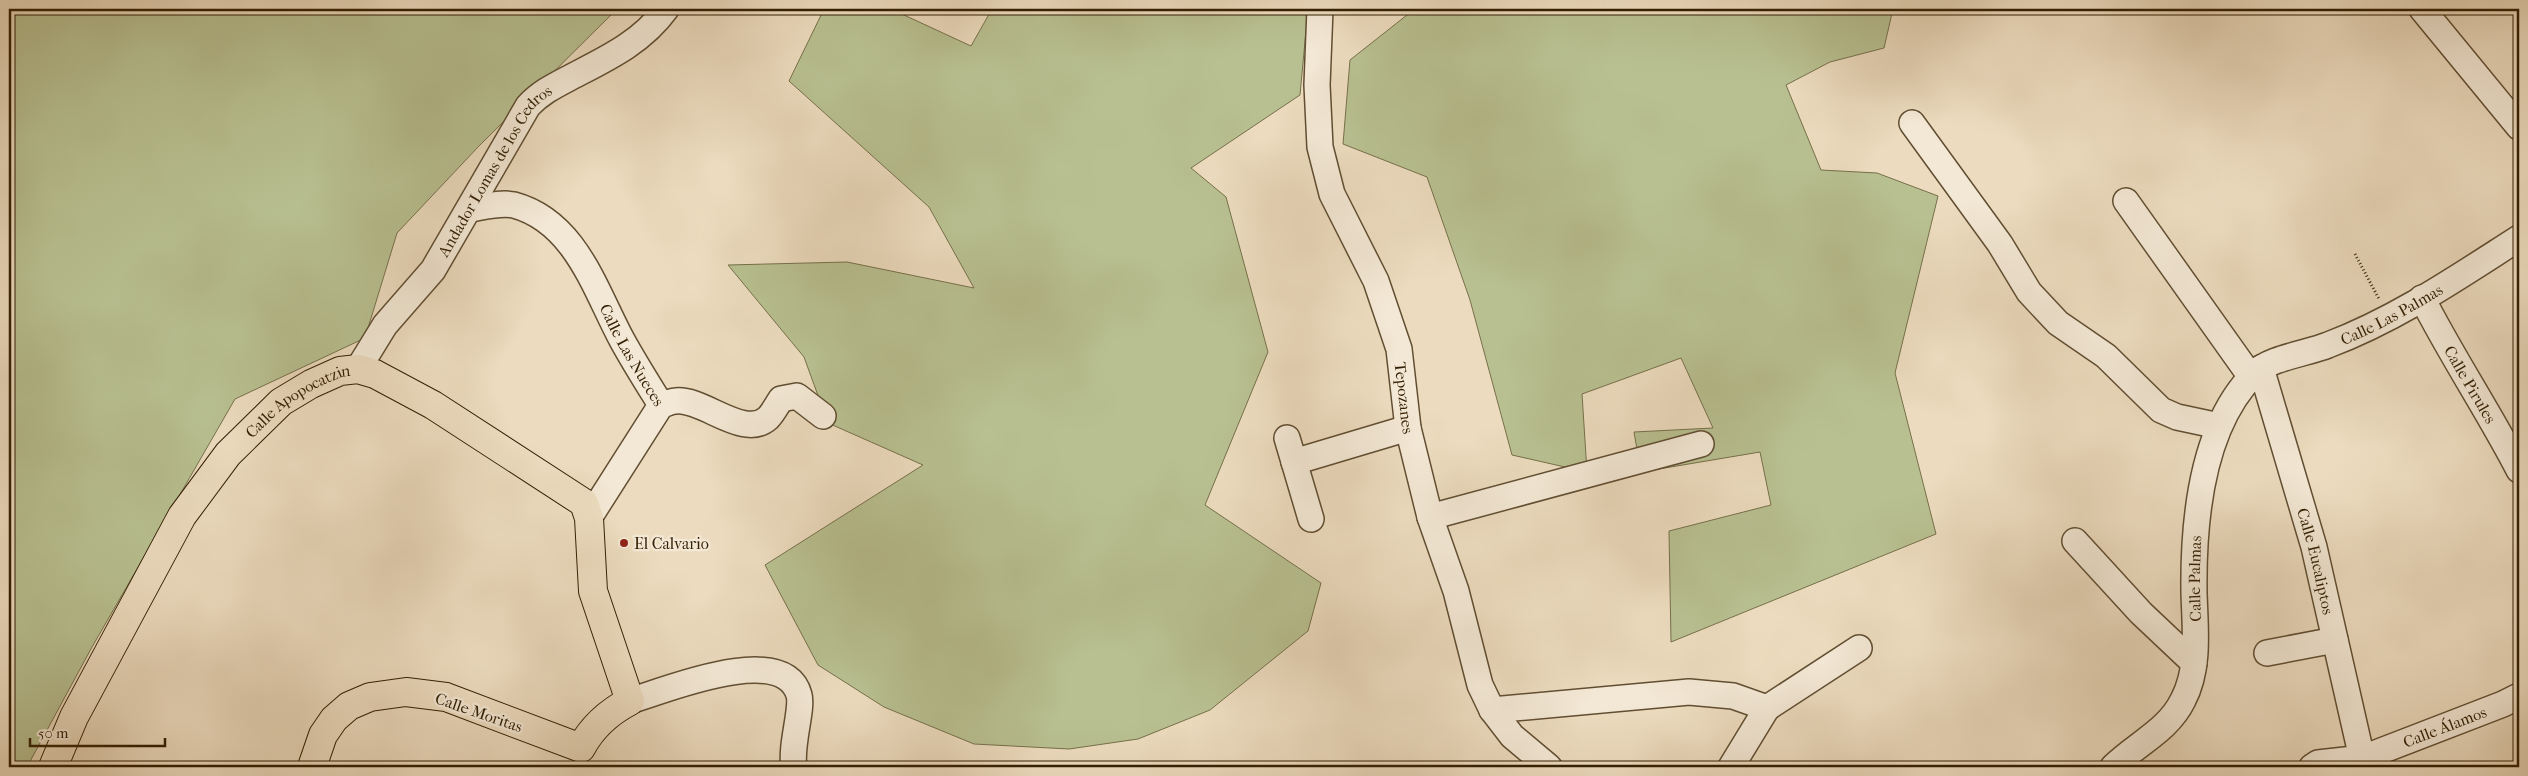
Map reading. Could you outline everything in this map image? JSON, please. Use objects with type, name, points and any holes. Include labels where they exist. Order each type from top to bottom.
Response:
[{"type":"main road","name":"Calle Apopocatzin","points":[[53,767],[74,717],[182,516],[228,454],[281,402],[332,374],[358,369],[375,374],[433,405],[584,503],[589,518],[593,591],[630,700]]},
{"type":"main road","name":"Calle Moritas","points":[[312,767],[323,735],[334,719],[349,706],[370,697],[406,692],[446,697],[580,758],[588,733],[630,700]]},
{"type":"street","name":"Andador Lomas de los Cedros","points":[[358,369],[386,325],[433,270],[520,118],[536,97],[631,44],[666,9]]},
{"type":"street","name":"Tepozanes","points":[[1320,9],[1316,85],[1320,147],[1332,194],[1376,280],[1396,341],[1408,428],[1430,517],[1456,591],[1480,685],[1492,710],[1512,736],[1549,767]]},
{"type":"street","points":[[2422,9],[2519,127]]},
{"type":"street","points":[[1912,123],[2000,244],[2029,292],[2058,323],[2106,356],[2161,410],[2177,417],[2219,426]]},
{"type":"street","name":"Calle Eucaliptos","points":[[2126,201],[2256,372],[2314,547],[2363,763]]},
{"type":"street","name":"Calle Las Nueces","points":[[469,209],[504,204],[514,205],[551,223],[575,248],[623,342],[661,405],[677,401],[696,405],[742,424],[754,424],[767,419],[781,399],[797,396],[823,416]]},
{"type":"street","name":"Calle Las Palmas","points":[[2256,372],[2329,345],[2389,317],[2519,238]]},
{"type":"street","name":"Calle Pirules","points":[[2422,298],[2439,332],[2494,421],[2519,470]]},
{"type":"street","name":"Calle Palmas","points":[[2113,767],[2126,754],[2160,731],[2183,701],[2194,663],[2194,564],[2204,477],[2219,426],[2238,392],[2256,372]]},
{"type":"street","points":[[589,518],[661,405]]},
{"type":"street","points":[[1294,462],[1408,428]]},
{"type":"street","points":[[1287,438],[1311,519]]},
{"type":"street","points":[[1430,517],[1701,444]]},
{"type":"street","points":[[2075,541],[2141,613],[2194,663]]},
{"type":"street","points":[[2267,653],[2335,640]]},
{"type":"street","points":[[1731,767],[1767,708],[1859,648]]},
{"type":"street","points":[[630,700],[723,673],[750,669],[776,672],[792,681],[800,696],[794,736],[794,767]]},
{"type":"street","points":[[1492,710],[1689,692],[1733,696],[1767,708]]},
{"type":"street","name":"Calle Álamos","points":[[2312,767],[2318,763],[2363,763],[2519,696]]},
{"type":"path","points":[[2355,254],[2389,317]]},
{"type":"green space","points":[[9,9],[617,9],[479,146],[397,233],[365,338],[235,399],[92,647],[27,767],[9,767]]},
{"type":"green space","points":[[824,9],[891,9],[971,46],[992,9],[1308,9],[1300,95],[1191,168],[1226,197],[1268,352],[1205,505],[1321,583],[1308,631],[1210,710],[1138,739],[1069,749],[974,744],[884,707],[818,665],[765,565],[923,465],[828,423],[804,357],[728,265],[847,262],[974,288],[929,207],[789,81]]},
{"type":"green space","points":[[1408,9],[1893,9],[1884,48],[1830,62],[1786,85],[1821,170],[1877,173],[1938,196],[1895,373],[1936,534],[1671,642],[1669,531],[1771,505],[1760,452],[1641,472],[1634,432],[1713,428],[1681,358],[1582,394],[1587,472],[1512,455],[1470,300],[1427,177],[1343,144],[1350,60],[1407,15]]},
{"type":"place","name":"El Calvario","points":[[624,543]]}]
